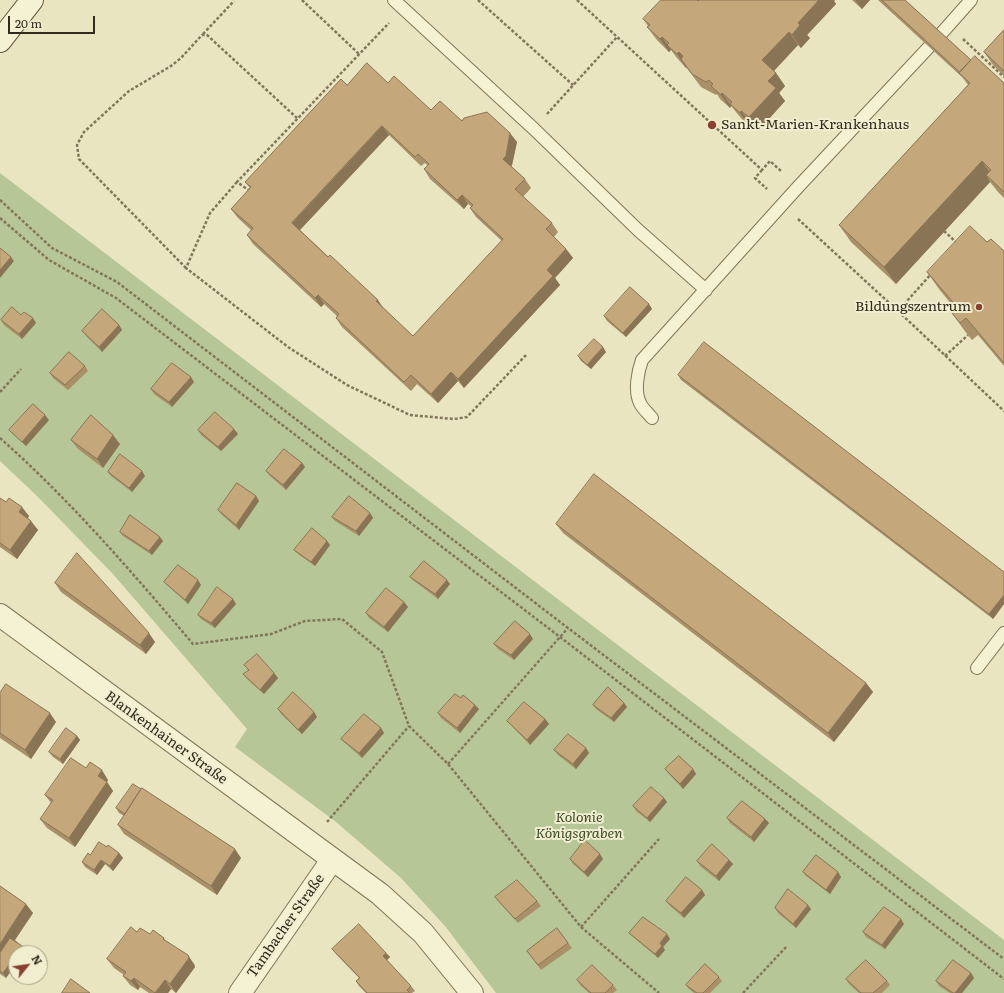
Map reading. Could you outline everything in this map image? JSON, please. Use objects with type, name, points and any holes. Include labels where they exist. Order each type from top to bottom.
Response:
[{"type":"street","points":[[0,40],[32,0]]},
{"type":"street","name":"Blankenhainer Straße","points":[[0,615],[380,894],[423,933],[472,993]]},
{"type":"street","name":"Tambacher Straße","points":[[240,993],[332,860]]},
{"type":"lane","points":[[940,35],[971,0]]},
{"type":"lane","points":[[399,4],[534,129],[638,230],[706,290]]},
{"type":"lane","points":[[652,418],[639,402],[637,388],[638,372],[642,360],[798,187],[929,47]]},
{"type":"lane","points":[[977,668],[1004,633]]},
{"type":"path","points":[[302,0],[359,54]]},
{"type":"path","points":[[478,0],[573,85]]},
{"type":"path","points":[[577,0],[762,170]]},
{"type":"path","points":[[234,1],[176,62],[129,91],[84,132],[77,145],[79,159],[186,268],[288,347],[347,385],[410,415],[454,419],[467,417],[527,354]]},
{"type":"path","points":[[186,268],[210,213],[237,182],[359,54],[399,4]]},
{"type":"path","points":[[948,25],[1004,76]]},
{"type":"path","points":[[202,35],[207,35],[297,118]]},
{"type":"path","points":[[534,129],[617,37]]},
{"type":"path","points":[[798,187],[770,161],[755,178],[1004,412]]},
{"type":"path","points":[[237,182],[252,193]]},
{"type":"path","points":[[0,200],[52,248],[117,282],[568,628],[1004,959]]},
{"type":"path","points":[[0,218],[49,260],[116,298],[1004,978]]},
{"type":"path","points":[[944,231],[959,244]]},
{"type":"path","points":[[898,311],[933,272]]},
{"type":"path","points":[[945,356],[968,335]]},
{"type":"path","points":[[0,392],[21,369]]},
{"type":"path","points":[[0,438],[24,459],[112,549],[193,644],[271,634],[305,621],[342,619],[382,652],[409,726],[448,764],[581,927],[659,993]]},
{"type":"path","points":[[448,764],[568,628]]},
{"type":"path","points":[[327,822],[409,726]]},
{"type":"path","points":[[581,927],[659,839]]},
{"type":"path","points":[[743,993],[787,946]]},
{"type":"green space","name":"Kolonie Königsgraben","points":[[0,173],[1004,940],[1004,993],[496,993],[445,926],[401,878],[336,822],[235,747],[247,729],[112,573],[37,496],[0,461]]},
{"type":"building","points":[[661,0],[819,0],[798,23],[800,25],[792,35],[789,32],[762,60],[776,73],[768,81],[776,88],[749,117],[741,111],[740,113],[730,104],[732,102],[711,86],[713,84],[709,80],[706,82],[692,74],[681,59],[683,56],[679,52],[677,54],[667,45],[669,43],[662,37],[660,39],[647,27],[650,25],[643,19]]},
{"type":"building","points":[[882,0],[905,0],[971,60],[960,72]]},
{"type":"building","points":[[1004,30],[1004,71],[984,52]]},
{"type":"building","points":[[975,56],[1004,83],[1004,192],[986,175],[991,170],[982,161],[884,267],[839,225],[970,83],[959,73]]},
{"type":"building","points":[[367,63],[388,83],[394,76],[431,110],[440,101],[462,121],[464,118],[487,112],[510,133],[506,156],[503,159],[525,179],[515,189],[552,223],[546,229],[566,249],[547,270],[553,276],[458,379],[451,372],[431,394],[411,375],[404,382],[336,318],[339,314],[318,295],[315,298],[247,235],[253,228],[231,209],[251,187],[245,182],[341,79],[347,85]],"holes":[[[382,126],[415,157],[418,154],[429,164],[424,169],[457,200],[462,195],[473,205],[470,208],[503,239],[413,336],[376,301],[378,300],[330,255],[328,257],[292,223]]]},
{"type":"building","name":"Bildungszentrum","points":[[970,226],[987,242],[991,239],[1004,251],[1004,363],[966,318],[960,323],[952,313],[958,308],[927,272]]},
{"type":"building","points":[[0,248],[11,257],[0,270]]},
{"type":"building","points":[[630,287],[649,304],[623,333],[604,316]]},
{"type":"building","points":[[12,307],[21,315],[24,312],[33,318],[19,334],[1,320]]},
{"type":"building","points":[[102,309],[119,325],[99,347],[82,331]]},
{"type":"building","points":[[594,339],[603,347],[587,365],[578,356]]},
{"type":"building","points":[[704,342],[1004,572],[1004,595],[989,614],[678,375]]},
{"type":"building","points":[[69,352],[85,366],[65,385],[50,373]]},
{"type":"building","points":[[172,363],[191,377],[169,402],[151,389]]},
{"type":"building","points":[[33,404],[45,415],[22,442],[9,430]]},
{"type":"building","points":[[215,412],[234,429],[218,447],[198,430]]},
{"type":"building","points":[[91,415],[113,435],[97,459],[71,440]]},
{"type":"building","points":[[284,449],[302,463],[283,485],[266,471]]},
{"type":"building","points":[[120,454],[142,471],[129,488],[108,472]]},
{"type":"building","points":[[594,474],[866,683],[828,733],[556,524]]},
{"type":"building","points":[[237,483],[256,496],[236,525],[218,510]]},
{"type":"building","points":[[349,496],[370,513],[356,531],[332,517]]},
{"type":"building","points":[[0,498],[6,502],[9,498],[22,507],[19,512],[31,521],[10,550],[0,543]]},
{"type":"building","points":[[130,515],[160,537],[149,551],[120,532]]},
{"type":"building","points":[[312,528],[327,541],[311,562],[294,550]]},
{"type":"building","points":[[77,553],[149,633],[140,645],[55,583]]},
{"type":"building","points":[[424,561],[447,580],[435,594],[410,577]]},
{"type":"building","points":[[178,565],[198,580],[185,600],[164,582]]},
{"type":"building","points":[[217,587],[233,599],[211,623],[198,615]]},
{"type":"building","points":[[386,588],[404,602],[384,627],[366,613]]},
{"type":"building","points":[[515,621],[530,634],[511,655],[494,644]]},
{"type":"building","points":[[257,654],[274,673],[260,690],[243,674],[249,670],[244,665]]},
{"type":"building","points":[[6,684],[50,713],[25,750],[0,733],[0,693]]},
{"type":"building","points":[[608,687],[624,703],[611,718],[593,705]]},
{"type":"building","points":[[293,692],[314,712],[298,730],[278,709]]},
{"type":"building","points":[[455,694],[461,698],[463,695],[475,705],[457,728],[438,713]]},
{"type":"building","points":[[524,702],[545,719],[527,740],[507,721]]},
{"type":"building","points":[[364,714],[381,728],[359,753],[341,739]]},
{"type":"building","points":[[66,728],[77,736],[60,759],[49,752]]},
{"type":"building","points":[[568,734],[586,748],[573,764],[554,750]]},
{"type":"building","points":[[679,756],[693,769],[680,784],[665,769]]},
{"type":"building","points":[[71,758],[86,768],[90,762],[102,770],[98,776],[107,782],[69,838],[40,819],[53,800],[45,795]]},
{"type":"building","points":[[133,784],[141,789],[125,814],[116,808]]},
{"type":"building","points":[[651,787],[664,798],[647,818],[633,806]]},
{"type":"building","points":[[142,788],[235,849],[211,886],[118,825]]},
{"type":"building","points":[[742,801],[765,819],[751,837],[727,818]]},
{"type":"building","points":[[585,840],[600,854],[584,872],[570,859]]},
{"type":"building","points":[[99,842],[107,847],[108,845],[119,853],[110,866],[101,860],[94,870],[82,862],[88,853],[90,855]]},
{"type":"building","points":[[712,844],[729,860],[716,876],[697,861]]},
{"type":"building","points":[[816,855],[838,872],[826,890],[803,872]]},
{"type":"building","points":[[686,877],[702,890],[681,913],[666,901]]},
{"type":"building","points":[[517,880],[537,901],[515,919],[495,897]]},
{"type":"building","points":[[0,886],[26,904],[0,944]]},
{"type":"building","points":[[788,889],[808,905],[793,924],[775,908]]},
{"type":"building","points":[[884,907],[901,919],[882,945],[863,932]]},
{"type":"building","points":[[643,917],[667,934],[660,943],[662,946],[655,954],[629,933]]},
{"type":"building","points":[[359,924],[386,953],[383,956],[411,986],[407,990],[410,993],[367,993],[356,981],[360,978],[332,949]]},
{"type":"building","points":[[131,927],[137,932],[140,928],[150,934],[153,930],[164,938],[163,939],[188,955],[189,958],[170,984],[165,980],[155,993],[134,978],[131,981],[123,976],[126,972],[107,959]]},
{"type":"building","points":[[557,928],[568,943],[538,965],[527,951]]},
{"type":"building","points":[[10,938],[20,945],[8,945],[8,966],[3,973],[0,971],[0,953]]},
{"type":"building","points":[[866,960],[887,981],[873,993],[861,993],[846,979]]},
{"type":"building","points":[[953,960],[971,973],[955,993],[936,981]]},
{"type":"building","points":[[705,964],[719,977],[703,993],[697,993],[686,985]]},
{"type":"building","points":[[592,965],[613,985],[605,993],[591,993],[577,980]]},
{"type":"building","points":[[71,979],[90,993],[62,993]]},
{"type":"place","name":"Sankt-Marien-Krankenhaus","points":[[712,125]]},
{"type":"place","name":"Bildungszentrum","points":[[979,307]]}]
